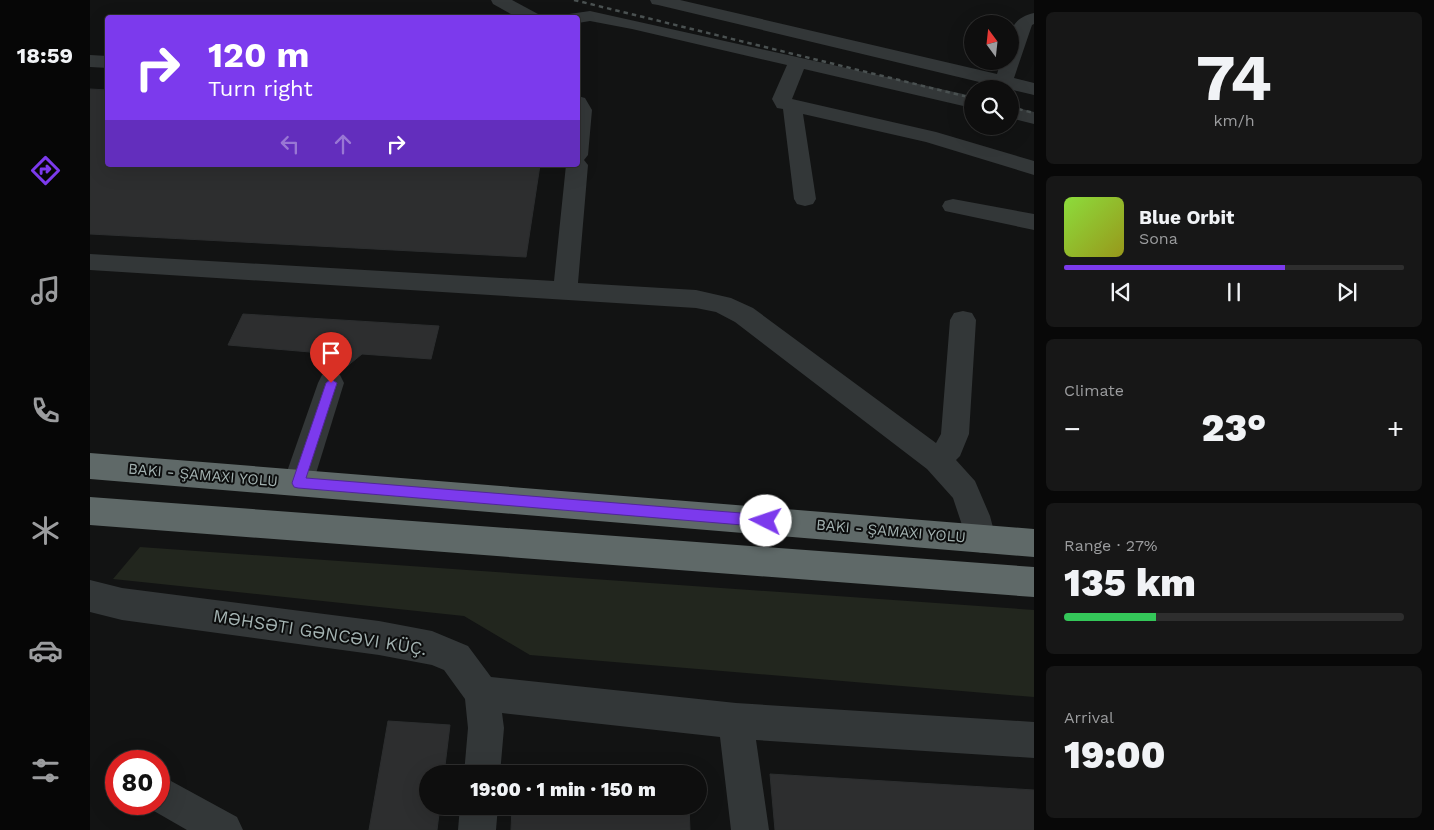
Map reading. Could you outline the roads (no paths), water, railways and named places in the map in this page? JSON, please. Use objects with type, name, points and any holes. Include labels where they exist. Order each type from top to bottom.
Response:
[{"type":"highway","points":[[90,466],[1034,543]]},
{"type":"highway","points":[[90,511],[1034,582]]},
{"type":"street","points":[[499,0],[526,15]]},
{"type":"street","points":[[658,0],[1000,80]]},
{"type":"street","points":[[580,17],[590,16],[632,24],[964,100]]},
{"type":"street","points":[[1004,80],[1024,22],[1034,18]]},
{"type":"street","points":[[90,61],[105,62]]},
{"type":"street","points":[[797,62],[782,99],[784,104],[929,136],[977,149],[1034,168]]},
{"type":"street","points":[[1019,85],[1034,89]]},
{"type":"street","points":[[580,106],[582,110],[580,132]]},
{"type":"street","points":[[792,107],[805,199]]},
{"type":"street","points":[[1019,114],[1034,118]]},
{"type":"street","points":[[565,290],[577,167]]},
{"type":"street","points":[[953,206],[1034,222]]},
{"type":"street","points":[[90,262],[565,290],[696,299],[722,304],[744,315],[937,460],[965,490],[981,539]]},
{"type":"street","points":[[937,460],[950,447],[955,434],[963,320]]},
{"type":"street","points":[[298,483],[331,383]]},
{"type":"street","name":"MƏHSƏTI GƏNCƏVI KÜÇ.","points":[[90,596],[122,604],[379,638],[432,648],[456,658],[482,694],[486,728],[483,765]]},
{"type":"street","points":[[482,694],[736,721],[1034,740]]},
{"type":"street","points":[[736,721],[750,830]]},
{"type":"street","points":[[170,800],[224,830]]},
{"type":"street","points":[[477,830],[478,815]]},
{"type":"railway","points":[[574,0],[964,96]]},
{"type":"railway","points":[[1019,109],[1034,113]]}]
